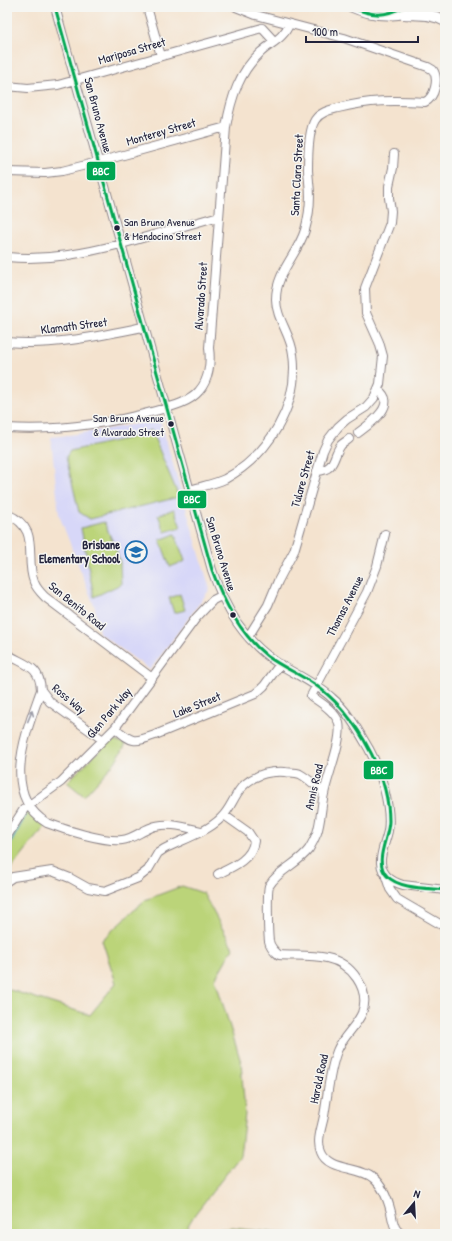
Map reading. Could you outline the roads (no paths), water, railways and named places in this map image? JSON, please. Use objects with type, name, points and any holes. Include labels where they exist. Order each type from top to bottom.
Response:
[{"type":"main road","points":[[402,10],[437,16],[445,21]]},
{"type":"street","name":"San Bruno Avenue","points":[[55,7],[122,243],[143,327],[212,570],[221,596],[230,614],[248,637],[280,664],[316,686],[340,704],[374,760],[384,788],[388,812],[388,831],[380,863],[390,889],[397,899],[445,927]]},
{"type":"street","points":[[147,7],[161,56]]},
{"type":"street","points":[[236,7],[289,24]]},
{"type":"street","points":[[350,7],[366,13],[382,16],[402,10],[413,12],[426,7]]},
{"type":"street","points":[[265,17],[262,28],[274,41]]},
{"type":"street","name":"Alvarado Street","points":[[7,428],[33,429],[75,427],[120,420],[167,408],[186,401],[195,396],[204,386],[208,372],[226,127],[232,97],[238,82],[251,62],[285,33],[289,24]]},
{"type":"street","name":"Santa Clara Street","points":[[190,490],[225,479],[247,463],[267,444],[274,433],[289,401],[294,379],[293,354],[290,337],[278,311],[276,299],[281,277],[305,230],[309,204],[308,169],[311,127],[314,121],[323,112],[368,101],[428,101],[432,97],[434,90],[436,78],[435,73],[428,67],[344,38],[289,24]]},
{"type":"street","name":"Mariposa Street","points":[[7,86],[28,88],[58,85],[262,28]]},
{"type":"street","name":"Monterey Street","points":[[7,172],[45,173],[62,171],[226,127]]},
{"type":"street","name":"Tulare Street","points":[[248,637],[268,605],[278,581],[294,551],[323,451],[328,440],[338,427],[347,419],[366,407],[374,398],[378,390],[382,373],[383,356],[379,342],[366,312],[365,288],[390,223],[391,211],[389,186],[394,154]]},
{"type":"street","points":[[7,257],[31,258],[74,255],[94,251],[219,216]]},
{"type":"street","name":"Klamath Street","points":[[7,342],[41,343],[70,340],[100,336],[143,327]]},
{"type":"street","points":[[358,433],[369,425],[386,405],[386,398],[384,394],[378,390]]},
{"type":"street","points":[[317,471],[325,470],[330,467],[342,445],[349,439]]},
{"type":"street","name":"San Benito Road","points":[[7,514],[18,520],[28,534],[31,545],[31,570],[34,582],[42,593],[54,606],[152,678]]},
{"type":"street","name":"Thomas Avenue","points":[[316,686],[367,592],[377,566],[385,534]]},
{"type":"street","name":"Glen Park Way","points":[[7,836],[26,807],[61,782],[115,728],[202,611],[221,596]]},
{"type":"street","points":[[7,654],[32,668],[38,677],[41,690],[24,733],[17,759],[17,782],[20,796],[26,807],[39,819],[47,823],[106,840],[128,839],[149,828],[159,825],[188,827],[201,831]]},
{"type":"street","name":"Lake Street","points":[[115,728],[127,739],[133,741],[139,741],[155,736],[255,694],[264,686],[280,664]]},
{"type":"street","name":"Annis Road","points":[[268,888],[274,880],[300,859],[308,849],[317,832],[324,793],[339,737],[339,723],[333,714],[311,696],[316,686]]},
{"type":"street","name":"Ross Way","points":[[41,690],[50,702],[103,740]]},
{"type":"street","points":[[7,881],[13,877],[52,871],[70,878],[88,888],[105,891],[138,878],[148,870],[158,853],[214,825],[224,815],[240,790],[249,780],[264,773],[298,773],[324,793]]},
{"type":"street","points":[[218,874],[229,870],[244,859],[252,850],[254,841],[248,832],[224,815]]},
{"type":"street","points":[[386,876],[396,884],[445,890]]},
{"type":"street","name":"Harold Road","points":[[268,888],[269,941],[273,950],[279,955],[328,958],[344,965],[358,979],[363,991],[364,1000],[362,1012],[356,1023],[343,1038],[331,1069],[324,1118],[319,1136],[320,1152],[327,1162],[372,1177],[380,1185],[386,1198],[395,1227],[401,1234]]},
{"type":"waterway","points":[[7,848],[25,816]]},
{"type":"place","name":"San Bruno Avenue & Mendocino Street","points":[[117,228]]},
{"type":"place","name":"San Bruno Avenue & Alvarado Street","points":[[171,424]]},
{"type":"place","name":"Brisbane Elementary School","points":[[136,552]]}]
